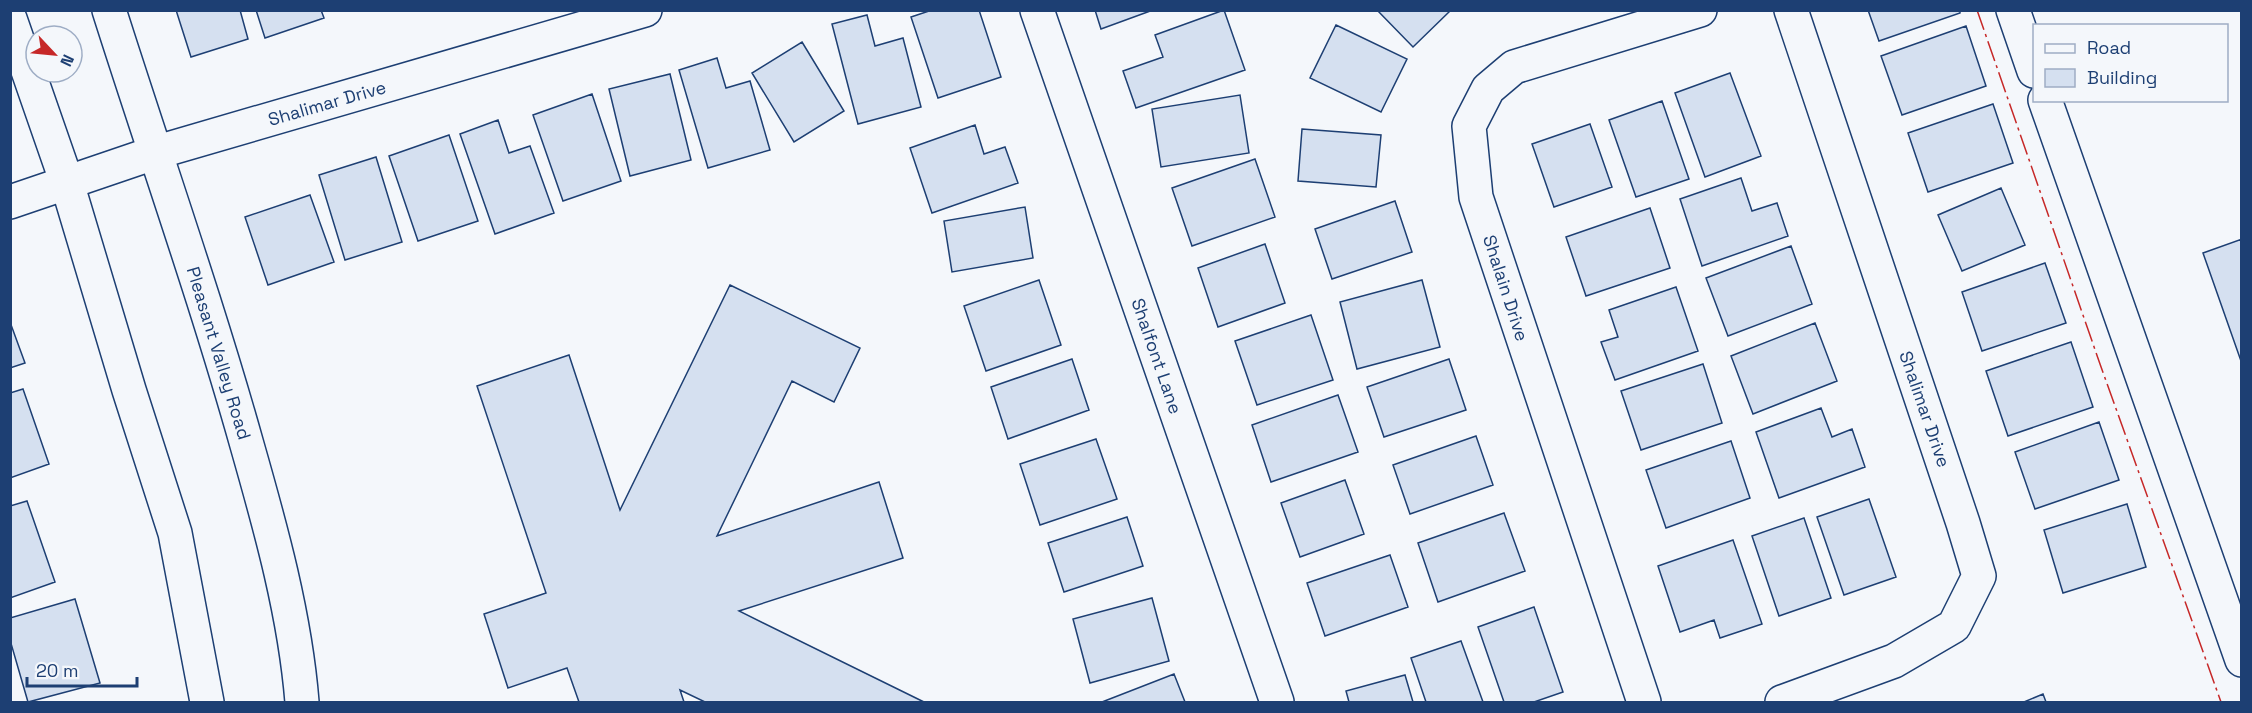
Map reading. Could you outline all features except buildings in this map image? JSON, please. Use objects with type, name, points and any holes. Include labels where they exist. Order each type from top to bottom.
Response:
[{"type":"street","name":"Pleasant Valley Road","points":[[109,10],[222,359],[272,533],[299,660],[302,702]]},
{"type":"street","name":"Shalimar Drive","points":[[10,202],[154,153],[645,10]]},
{"type":"street","name":"Shalfont Lane","points":[[1037,10],[1277,702]]},
{"type":"street","name":"Shalain Drive","points":[[1644,702],[1476,197],[1469,126],[1488,89],[1514,67],[1700,10]]},
{"type":"street","name":"Shalimar Drive","points":[[1782,702],[1894,661],[1954,626],[1979,576],[1791,10]]},
{"type":"street","points":[[2013,10],[2033,68]]},
{"type":"street","points":[[10,19],[67,183],[175,533],[207,702]]},
{"type":"street","points":[[2046,102],[2241,660]]},
{"type":"power","points":[[1977,10],[2221,702]]}]
